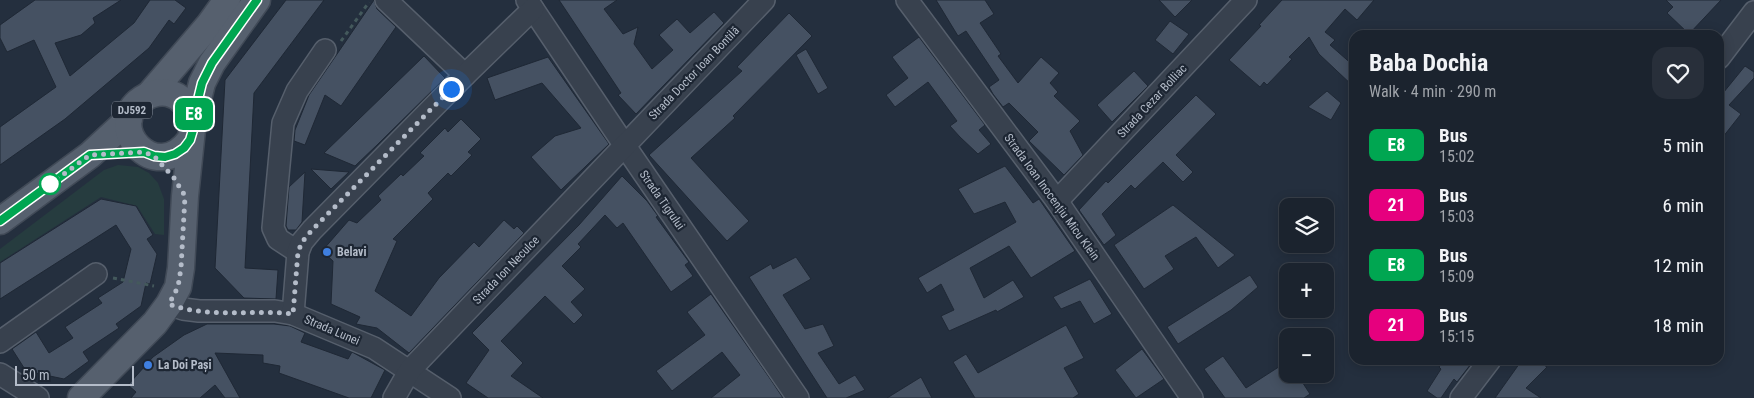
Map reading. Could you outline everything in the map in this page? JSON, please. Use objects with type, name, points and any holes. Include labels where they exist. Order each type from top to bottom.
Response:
[{"type":"main road","name":"DJ592","points":[[185,196],[174,178],[149,154],[137,146],[129,130],[129,119],[133,108],[140,100],[150,94],[209,25],[227,0]]},
{"type":"main road","points":[[81,398],[155,322],[162,295],[178,287],[192,130],[202,83],[212,63],[257,0]]},
{"type":"main road","name":"DJ592","points":[[150,94],[161,92],[170,94],[186,103],[190,111],[192,130]]},
{"type":"main road","points":[[0,221],[90,155],[129,119]]},
{"type":"main road","points":[[90,155],[149,154],[165,157],[175,154],[184,148],[192,130]]},
{"type":"street","points":[[386,0],[465,75]]},
{"type":"street","name":"Strada Doctor Ioan Bontilă","points":[[625,146],[764,0]]},
{"type":"street","name":"Strada Ioan Inocențiu Micu Klein","points":[[907,0],[1057,201],[1192,398]]},
{"type":"street","name":"Strada Cezar Bolliac","points":[[1057,201],[1246,0]]},
{"type":"street","points":[[293,314],[298,252],[302,242],[465,75],[530,5]]},
{"type":"street","name":"Strada Tigrului","points":[[530,5],[798,398]]},
{"type":"street","points":[[1724,51],[1754,12]]},
{"type":"street","points":[[298,252],[278,239],[273,228],[283,123],[297,91],[325,50]]},
{"type":"street","name":"Strada Ion Neculce","points":[[394,398],[410,370],[625,146]]},
{"type":"street","points":[[0,342],[96,274]]},
{"type":"street","name":"Strada Lunei","points":[[162,295],[184,309],[293,314],[374,348],[450,398]]},
{"type":"street","points":[[1461,398],[1486,365]]},
{"type":"street","points":[[0,374],[38,398]]},
{"type":"path","points":[[325,50],[331,54],[370,0]]},
{"type":"path","points":[[96,274],[162,295]]},
{"type":"green space","points":[[118,165],[138,167],[149,173],[158,183],[164,199],[164,235],[155,234],[137,206],[101,197],[0,262],[0,249],[104,170]]},
{"type":"building","points":[[35,0],[121,0],[93,18],[95,23],[81,35],[55,43],[70,76],[134,23],[150,0],[175,0],[186,8],[174,24],[169,20],[149,48],[65,119],[0,165],[0,127],[56,87],[34,40],[7,52],[0,38],[0,25]]},
{"type":"building","points":[[286,0],[324,0],[254,93],[245,268],[278,270],[276,299],[244,298],[215,268],[225,80]]},
{"type":"building","points":[[374,0],[377,9],[396,27],[341,106],[325,95],[305,145],[294,141],[295,130],[309,95]]},
{"type":"building","points":[[559,0],[617,0],[604,9],[623,34],[638,27],[634,44],[652,69],[673,50],[659,35],[677,19],[690,33],[714,12],[724,23],[636,114],[618,95],[621,93]]},
{"type":"building","points":[[936,0],[985,0],[994,14],[980,23],[1001,54],[998,56],[1018,83],[1041,57],[1059,73],[1050,83],[1058,92],[1054,96],[1080,121],[1070,131],[1083,155],[1064,175],[1029,141],[1038,132],[1009,103],[1003,107],[993,94],[989,87],[999,80],[966,31],[958,36]]},
{"type":"building","points":[[1159,0],[1192,0],[1175,17]]},
{"type":"building","points":[[1282,0],[1374,0],[1357,20],[1345,9],[1325,32],[1335,40],[1330,45],[1349,62],[1349,82],[1319,54],[1309,37],[1289,57],[1292,59],[1267,85],[1264,82],[1260,87],[1229,60],[1261,26],[1259,25]]},
{"type":"building","points":[[1666,0],[1721,0],[1693,30],[1685,30],[1667,13],[1673,7]]},
{"type":"building","points":[[789,13],[812,36],[733,116],[735,118],[691,158],[749,221],[727,241],[649,155],[742,71],[737,67]]},
{"type":"building","points":[[1170,21],[1189,34],[1173,54],[1155,40]]},
{"type":"building","points":[[919,37],[985,125],[979,130],[991,144],[978,154],[950,126],[957,121],[928,82],[895,107],[886,95],[908,78],[892,57]]},
{"type":"building","points":[[806,49],[828,88],[818,94],[796,55]]},
{"type":"building","points":[[424,56],[445,78],[377,145],[355,166],[324,153]]},
{"type":"building","points":[[548,57],[609,144],[561,190],[531,157],[555,136],[581,128],[542,83],[495,100],[487,78]]},
{"type":"building","points":[[1745,66],[1754,72],[1754,78],[1729,105],[1741,114],[1724,136],[1724,92]]},
{"type":"building","points":[[1134,71],[1148,86],[1112,122],[1097,105]]},
{"type":"building","points":[[1327,91],[1341,103],[1331,120],[1308,107]]},
{"type":"building","points":[[1196,95],[1216,114],[1176,155],[1193,172],[1183,182],[1163,162],[1135,189],[1131,185],[1102,214],[1116,235],[1104,245],[1079,210],[1106,181],[1108,183]]},
{"type":"building","points":[[461,119],[481,139],[468,152],[472,155],[451,176],[448,173],[428,193],[433,199],[393,239],[397,241],[375,291],[411,316],[439,278],[474,242],[479,247],[504,220],[514,229],[517,226],[524,233],[409,353],[377,328],[356,324],[360,317],[331,304],[333,261],[322,251],[349,220],[357,223],[381,200],[378,196],[401,174],[403,176],[424,156],[420,153],[445,128],[448,132]]},
{"type":"building","points":[[1005,166],[1033,203],[1039,199],[1075,251],[1031,278],[1009,246],[970,268],[984,298],[1013,280],[1024,297],[997,312],[996,310],[949,331],[941,316],[954,310],[941,284],[927,293],[918,278],[1016,222],[1005,202],[974,214],[958,189]]},
{"type":"building","points":[[311,169],[349,172],[331,189]]},
{"type":"building","points":[[305,172],[302,222],[296,230],[288,230],[286,226],[289,187]]},
{"type":"building","points":[[622,176],[647,201],[658,216],[656,217],[689,262],[685,265],[693,276],[671,292],[623,223],[617,228],[605,215],[578,244],[581,247],[562,266],[585,289],[571,302],[583,315],[574,324],[545,296],[501,341],[523,363],[511,376],[543,398],[488,398],[466,383],[489,350],[472,333],[579,225]]},
{"type":"building","points":[[101,199],[136,206],[153,235],[147,239],[157,254],[150,284],[146,283],[141,306],[116,324],[119,328],[83,352],[89,361],[64,379],[26,371],[12,349],[36,332],[49,353],[73,338],[65,327],[102,303],[98,298],[123,282],[131,249],[116,225],[0,299],[0,263]]},
{"type":"building","points":[[1173,205],[1235,255],[1218,268],[1196,237],[1165,256],[1174,269],[1144,289],[1114,245]]},
{"type":"building","points":[[796,257],[811,279],[783,295],[805,329],[823,324],[834,346],[818,353],[839,384],[855,375],[865,390],[846,398],[827,398],[749,277],[771,264],[773,269]]},
{"type":"building","points":[[1250,275],[1258,287],[1231,310],[1178,344],[1167,327]]},
{"type":"building","points":[[1090,279],[1112,314],[1094,324],[1080,301],[1061,309],[1053,297]]},
{"type":"building","points":[[711,294],[783,398],[711,398],[740,375],[722,352],[672,391],[656,371],[705,335],[687,312]]},
{"type":"building","points":[[207,324],[274,324],[290,326],[305,333],[301,342],[348,359],[352,352],[385,370],[371,398],[349,398],[279,373],[280,366],[263,363],[263,355],[215,353],[240,398],[225,398],[215,385],[200,398],[131,398],[136,392],[128,385],[153,357],[184,335]]},
{"type":"building","points":[[1066,325],[1084,358],[1064,368],[1079,394],[1073,398],[975,398],[953,362],[966,354],[978,373]]},
{"type":"building","points":[[1142,349],[1164,379],[1136,398],[1115,370]]},
{"type":"building","points":[[1223,356],[1246,388],[1279,367],[1279,383],[1303,383],[1310,394],[1304,398],[1225,398],[1204,369]]},
{"type":"building","points":[[1441,365],[1470,365],[1457,382],[1454,379],[1441,398],[1437,398],[1427,391],[1441,369],[1439,367]]},
{"type":"building","points":[[1518,365],[1544,365],[1547,367],[1526,388],[1541,398],[1495,398]]},
{"type":"building","points":[[921,377],[932,398],[887,398]]},
{"type":"bus line","name":"E8","points":[[0,221],[90,155],[144,152],[154,156],[165,157],[175,154],[184,148],[190,140],[193,130],[193,120],[202,83],[212,63],[257,0]]},
{"type":"place","name":"Belavi","points":[[327,252]]},
{"type":"place","name":"La Doi Pași","points":[[148,365]]},
{"type":"route","points":[[50,184],[90,155],[144,152],[154,156],[174,178],[185,196],[181,268],[178,287],[169,304],[199,311],[293,314],[298,252],[302,242],[451,89]]}]
